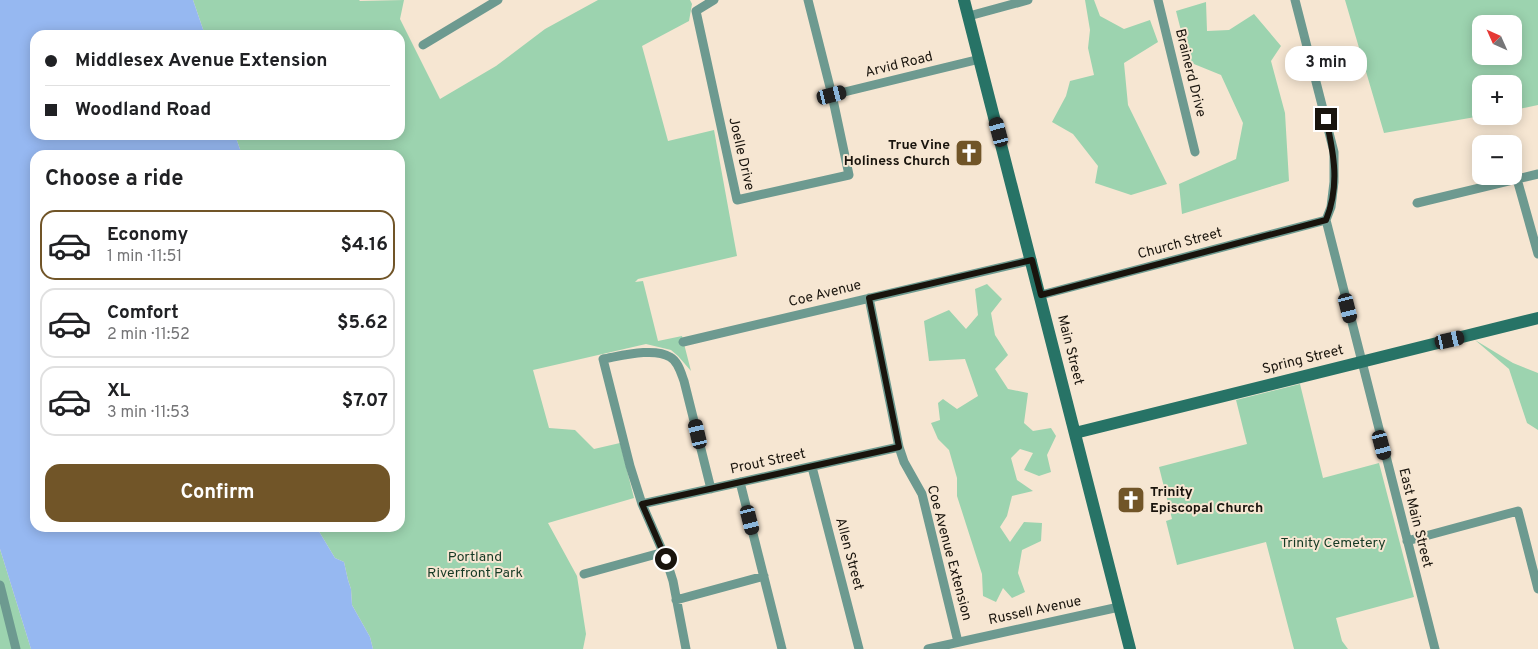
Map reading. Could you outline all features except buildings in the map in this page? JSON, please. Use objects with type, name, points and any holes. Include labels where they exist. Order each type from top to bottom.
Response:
[{"type":"main road","name":"Main Street","points":[[964,0],[1130,649]]},
{"type":"main road","name":"Spring Street","points":[[1075,433],[1538,318]]},
{"type":"street","points":[[423,45],[498,0]]},
{"type":"street","name":"Joelle Drive","points":[[714,0],[696,11],[737,200],[849,175],[832,95]]},
{"type":"street","points":[[808,0],[832,95]]},
{"type":"street","points":[[968,16],[1028,0]]},
{"type":"street","name":"Brainerd Drive","points":[[1158,0],[1195,152]]},
{"type":"street","points":[[1295,0],[1334,152],[1334,182],[1331,207],[1326,220]]},
{"type":"street","name":"Arvid Road","points":[[832,95],[980,59]]},
{"type":"street","points":[[1522,178],[1538,174]]},
{"type":"street","points":[[1417,203],[1492,185]]},
{"type":"street","points":[[1519,185],[1538,254]]},
{"type":"street","name":"Church Street","points":[[1041,295],[1326,220]]},
{"type":"street","name":"East Main Street","points":[[1326,220],[1435,649]]},
{"type":"street","name":"Coe Avenue","points":[[683,342],[1032,260]]},
{"type":"street","name":"Coe Avenue Extension","points":[[869,298],[899,447],[904,462],[922,494],[958,642]]},
{"type":"street","points":[[686,649],[673,581],[664,552],[642,504],[630,466],[603,358],[644,352],[671,357],[679,368],[684,381],[711,489]]},
{"type":"street","name":"Prout Street","points":[[642,504],[899,447]]},
{"type":"street","name":"Allen Street","points":[[812,466],[859,649]]},
{"type":"street","points":[[740,482],[782,649]]},
{"type":"street","points":[[1407,541],[1518,511],[1538,589]]},
{"type":"street","points":[[584,574],[664,552]]},
{"type":"street","points":[[676,600],[764,576]]},
{"type":"street","points":[[0,584],[16,649]]},
{"type":"street","name":"Russell Avenue","points":[[928,649],[1119,606]]},
{"type":"green space","name":"Portland Riverfront Park","points":[[193,0],[404,0],[400,19],[440,99],[496,66],[545,29],[598,0],[690,0],[692,4],[689,21],[642,46],[668,141],[714,130],[737,256],[638,279],[635,282],[643,281],[658,341],[682,336],[691,371],[671,350],[646,344],[533,370],[549,428],[575,430],[594,449],[620,443],[634,498],[548,523],[577,576],[586,634],[583,649],[373,649],[370,637],[352,605],[351,589],[344,562],[335,558],[319,532],[405,532],[405,150],[240,150],[237,140],[405,140],[405,30],[203,30]]},
{"type":"green space","points":[[1085,0],[1094,0],[1100,16],[1124,29],[1150,20],[1158,42],[1124,63],[1128,105],[1167,184],[1131,195],[1095,183],[1098,166],[1073,134],[1052,122],[1066,96],[1070,81],[1094,75],[1088,48],[1090,30]]},
{"type":"green space","points":[[1345,0],[1538,0],[1538,105],[1522,108],[1522,75],[1472,75],[1472,118],[1384,133]]},
{"type":"green space","points":[[1206,2],[1207,31],[1229,30],[1254,14],[1281,46],[1271,61],[1285,113],[1289,181],[1182,214],[1179,184],[1236,159],[1243,123],[1221,75],[1189,62],[1176,11]]},
{"type":"green space","points":[[987,284],[1002,299],[991,313],[995,335],[1008,355],[995,369],[1008,389],[1028,393],[1024,423],[1033,431],[1051,428],[1056,436],[1047,455],[1051,472],[1039,476],[1024,470],[1033,453],[1020,449],[1011,458],[1017,480],[1033,491],[1012,496],[1007,516],[1000,527],[1010,542],[1024,522],[1042,523],[1041,541],[1022,550],[1018,573],[1025,592],[1012,598],[1003,588],[996,602],[983,596],[982,574],[957,496],[957,478],[949,450],[938,439],[931,423],[940,420],[938,403],[943,399],[957,409],[978,396],[965,359],[929,361],[924,321],[949,310],[966,329],[978,315],[975,289]]},
{"type":"green space","points":[[1475,340],[1513,363],[1538,373],[1538,430],[1527,423],[1509,369]]},
{"type":"green space","name":"Trinity Cemetery","points":[[1300,384],[1323,478],[1379,463],[1414,597],[1336,618],[1342,641],[1348,649],[1294,649],[1266,542],[1177,565],[1166,521],[1172,519],[1159,467],[1247,444],[1236,400]]},
{"type":"green space","points":[[0,549],[31,649],[0,649]]},
{"type":"water","points":[[0,0],[193,0],[203,30],[30,30],[30,140],[237,140],[240,150],[30,150],[30,532],[319,532],[335,558],[344,562],[351,589],[352,605],[370,637],[373,649],[31,649],[0,549]]},
{"type":"place","name":"True Vine Holiness Church","points":[[969,153]]},
{"type":"place","name":"Trinity Episcopal Church","points":[[1131,500]]},
{"type":"route","points":[[666,559],[642,504],[899,447],[869,298],[1032,260],[1041,295],[1326,220],[1331,207],[1334,182],[1334,152],[1326,119]]}]
